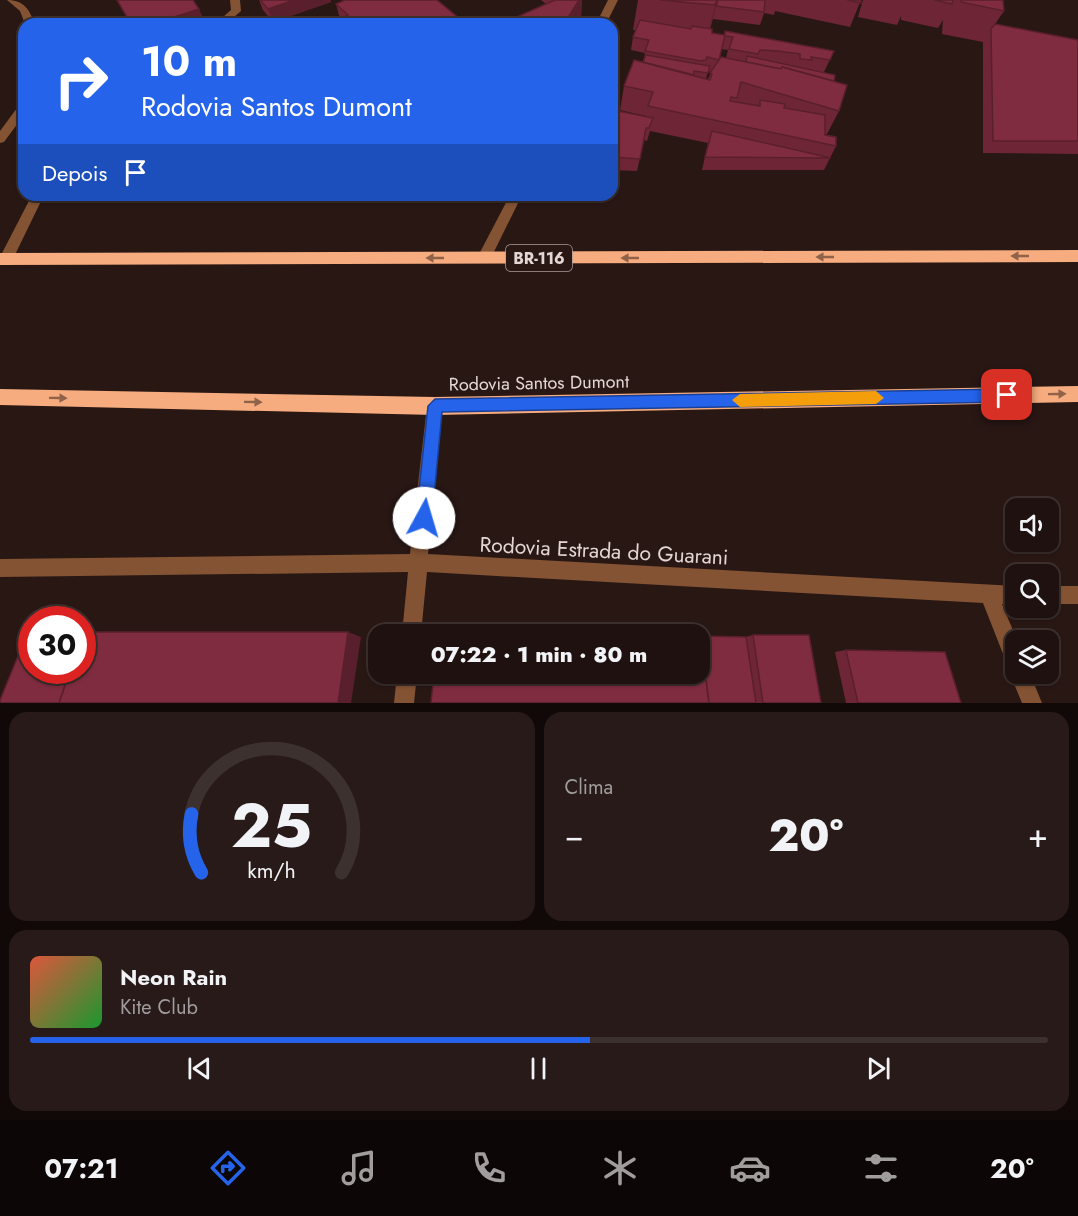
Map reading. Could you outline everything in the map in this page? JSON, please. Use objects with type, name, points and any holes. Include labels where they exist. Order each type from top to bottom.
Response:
[{"type":"highway","name":"BR-116","points":[[3,259],[1078,256]]},
{"type":"highway","name":"Rodovia Santos Dumont","points":[[0,396],[435,406],[1078,394]]},
{"type":"street","points":[[12,0],[24,10],[27,18]]},
{"type":"street","points":[[227,18],[236,11],[236,0]]},
{"type":"street","points":[[604,18],[613,0]]},
{"type":"street","points":[[0,139],[18,115]]},
{"type":"street","points":[[3,259],[35,201]]},
{"type":"street","points":[[484,258],[513,201]]},
{"type":"street","points":[[412,624],[435,406]]},
{"type":"street","name":"Rodovia Estrada do Guarani","points":[[0,568],[420,563],[1005,595]]},
{"type":"street","points":[[989,595],[1005,635]]},
{"type":"street","points":[[1059,595],[1078,595]]},
{"type":"street","points":[[404,703],[406,684]]},
{"type":"street","points":[[1024,684],[1032,703]]},
{"type":"building","points":[[117,0],[193,0],[199,9],[171,18],[128,18]]},
{"type":"building","points":[[260,0],[294,0],[268,9]]},
{"type":"building","points":[[345,0],[437,0],[459,18],[342,18],[348,15],[336,4]]},
{"type":"building","points":[[555,0],[579,0],[568,18],[519,16]]},
{"type":"building","points":[[660,0],[717,0],[715,5]]},
{"type":"building","points":[[718,0],[765,0],[764,12],[716,6]]},
{"type":"building","points":[[934,0],[953,0],[952,4]]},
{"type":"building","points":[[961,0],[1003,0],[1004,11],[961,2]]},
{"type":"building","points":[[640,20],[691,29],[692,26],[712,29],[712,33],[725,35],[719,60],[707,57],[706,60],[701,61],[645,51],[649,40],[633,37]]},
{"type":"building","points":[[995,24],[1078,40],[1078,141],[993,141],[991,29]]},
{"type":"building","points":[[725,31],[834,51],[830,60],[811,57],[812,60],[800,59],[800,54],[760,50],[758,54],[729,49],[733,37],[725,36]]},
{"type":"building","points":[[646,55],[710,66],[708,73],[694,71],[694,75],[643,62]]},
{"type":"building","points":[[747,56],[835,75],[834,81],[782,67],[781,69],[746,62]]},
{"type":"building","points":[[721,57],[781,69],[782,67],[847,85],[839,111],[741,82],[737,98],[731,97],[730,101],[760,106],[760,100],[785,104],[784,108],[825,115],[825,135],[836,137],[836,146],[648,106],[653,92],[624,86],[634,60],[710,80],[712,74],[710,73]]},
{"type":"building","points":[[618,111],[653,118],[649,128],[646,128],[640,159],[618,157]]},
{"type":"building","points":[[712,131],[831,158],[705,157]]},
{"type":"building","points":[[96,632],[348,632],[338,703],[59,703],[65,684],[96,684]]},
{"type":"building","points":[[753,635],[809,635],[821,703],[763,703]]},
{"type":"building","points":[[710,636],[746,637],[756,703],[709,703],[707,684],[710,684]]},
{"type":"building","points":[[846,650],[945,652],[961,703],[858,703]]},
{"type":"building","points":[[18,656],[18,684],[65,684],[59,703],[0,703]]},
{"type":"building","points":[[433,684],[707,684],[709,703],[431,703]]},
{"type":"slow traffic","points":[[740,400],[876,398]]},
{"type":"route","points":[[424,518],[435,406],[1007,395]]}]
